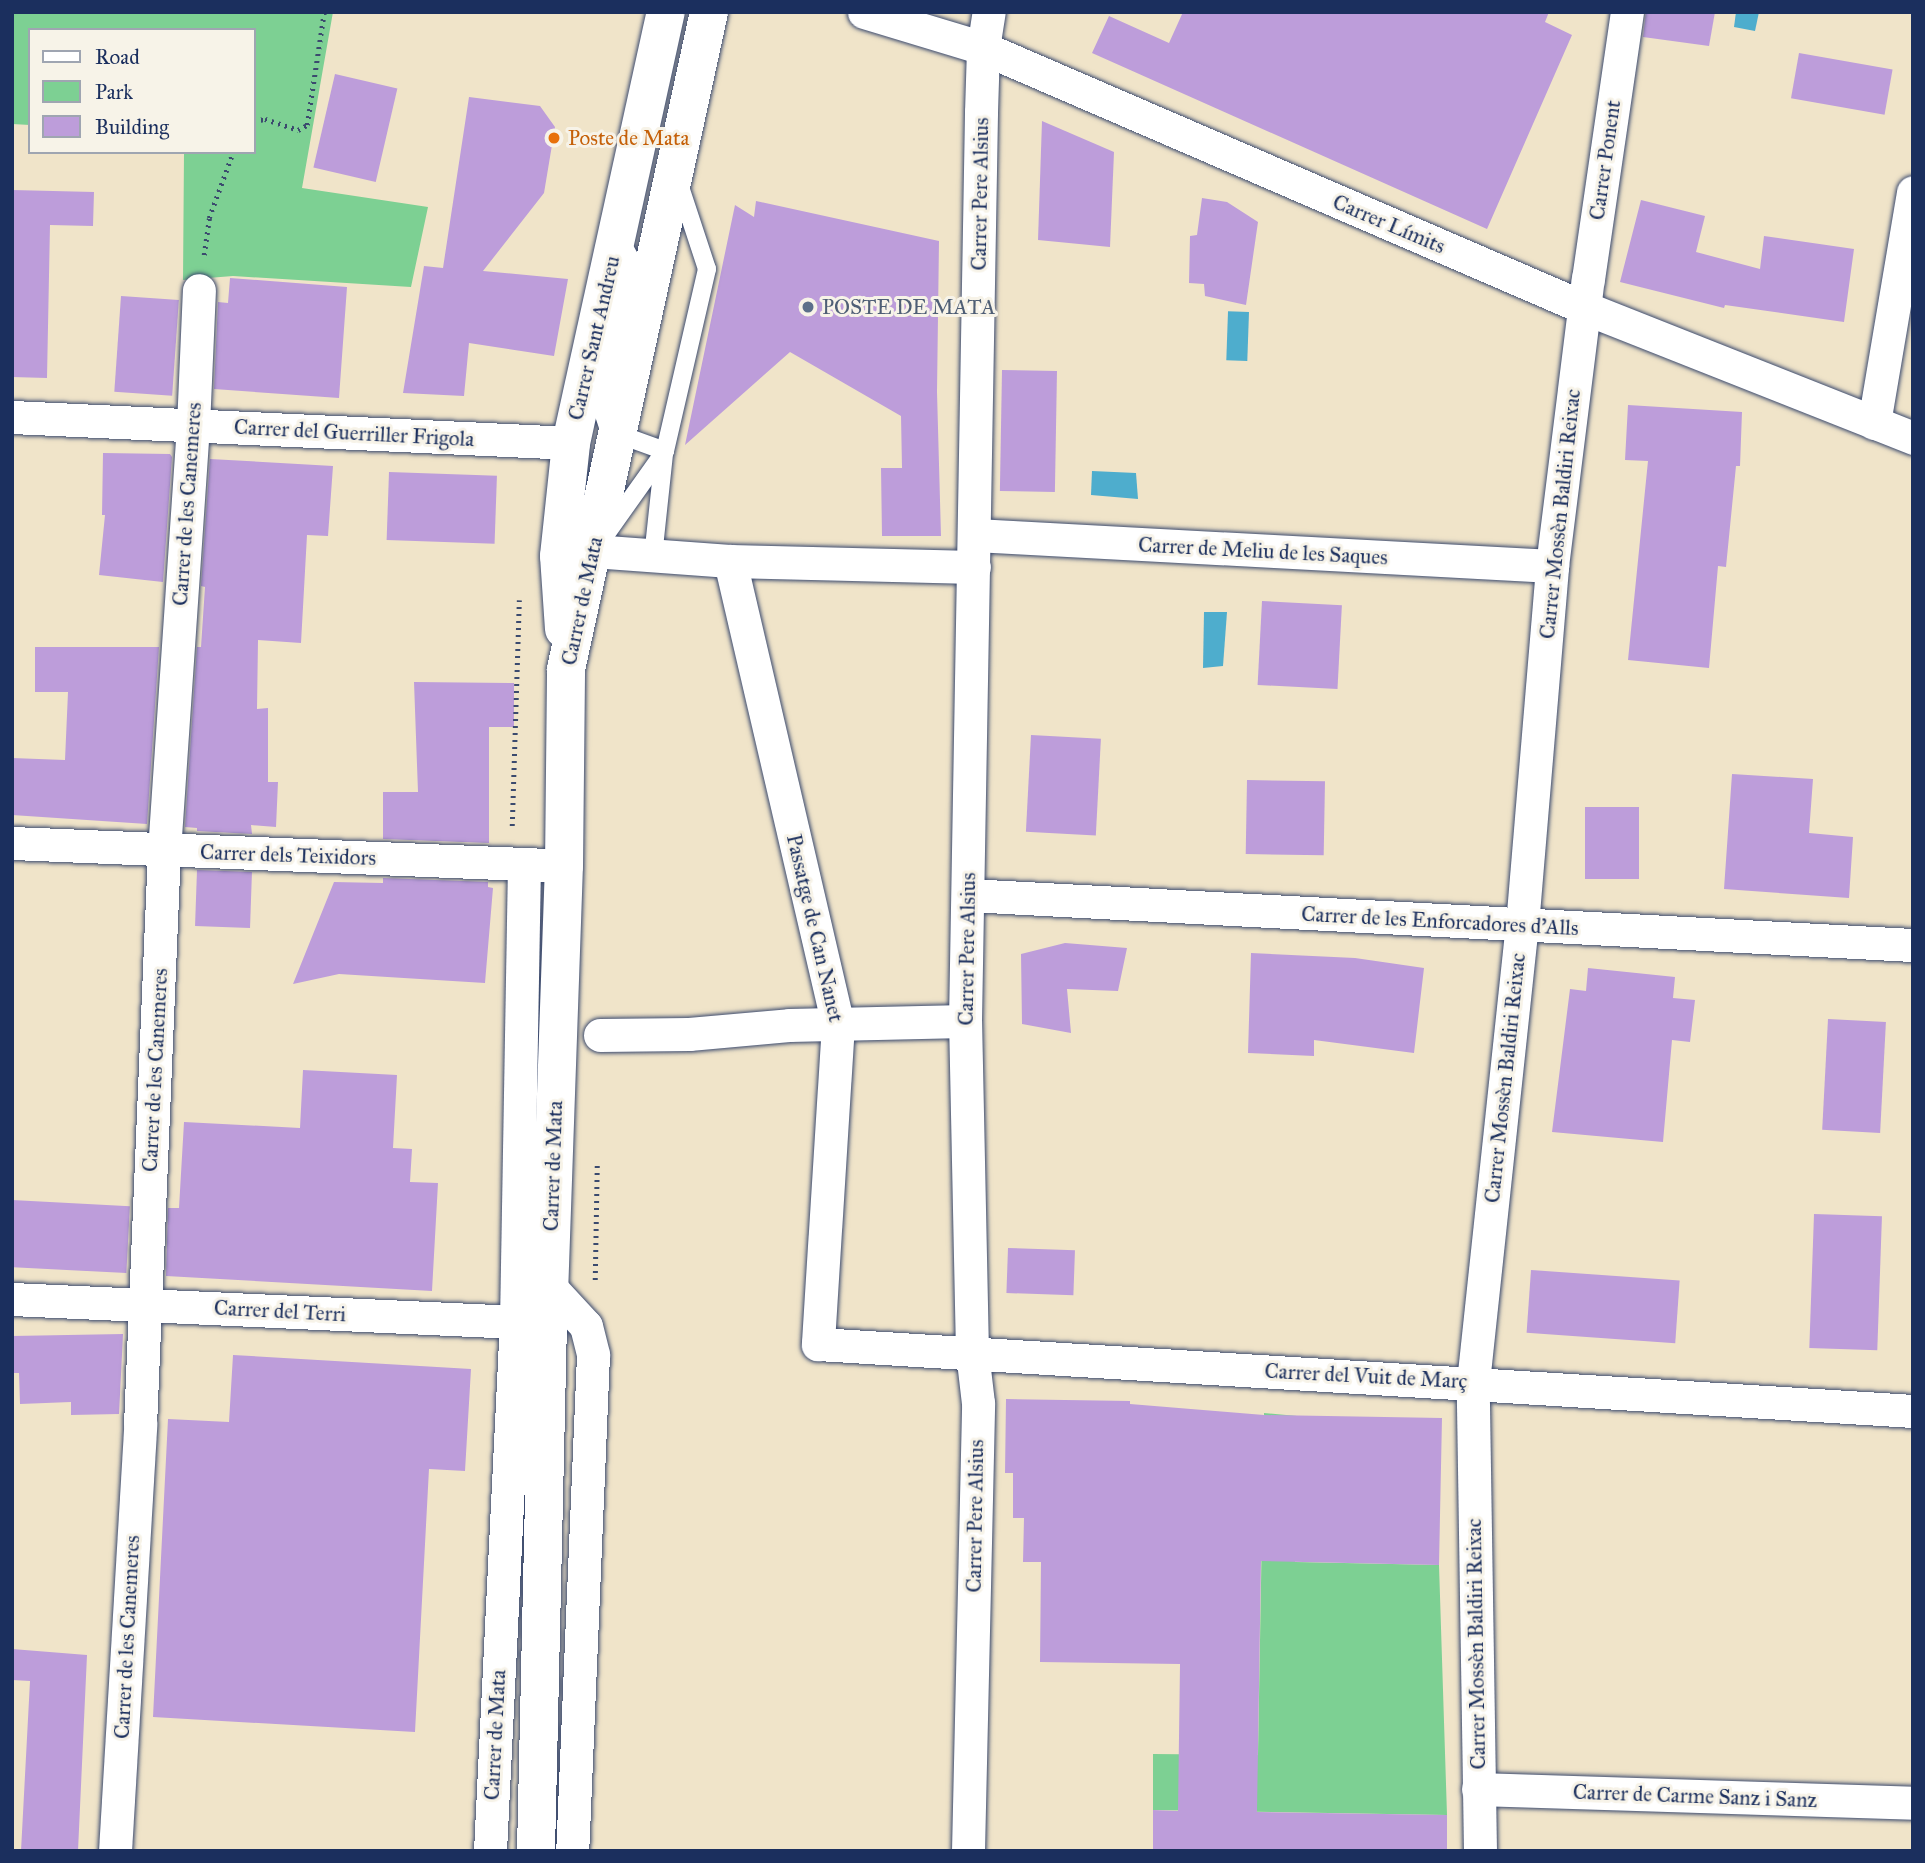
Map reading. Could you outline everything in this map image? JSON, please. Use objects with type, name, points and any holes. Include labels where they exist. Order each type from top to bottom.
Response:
[{"type":"main road","name":"Carrer Sant Andreu","points":[[566,669],[559,556],[571,443],[666,12]]},
{"type":"main road","name":"Carrer de Mata","points":[[536,1851],[532,1322],[550,1286],[564,866],[566,669],[709,12]]},
{"type":"street","points":[[690,103],[680,71],[692,12]]},
{"type":"street","name":"Carrer Límits","points":[[864,12],[983,48],[1585,309],[1913,438]]},
{"type":"street","name":"Carrer Pere Alsius","points":[[968,1851],[978,1403],[972,1352],[965,1021],[983,48],[989,12]]},
{"type":"street","name":"Carrer Ponent","points":[[1585,309],[1628,12]]},
{"type":"street","points":[[1874,423],[1913,192]]},
{"type":"street","points":[[615,247],[632,278],[605,395],[618,434]]},
{"type":"street","name":"Carrer de les Canemeres","points":[[115,1851],[139,1438],[164,851],[193,426],[199,290]]},
{"type":"street","name":"Carrer Mossèn Baldiri Reixac","points":[[1480,1851],[1474,1382],[1521,925],[1552,566],[1585,309]]},
{"type":"street","name":"Carrer del Guerriller Frigola","points":[[12,417],[571,443]]},
{"type":"street","name":"Carrer de Meliu de les Saques","points":[[975,535],[1552,566]]},
{"type":"street","points":[[593,551],[730,561],[974,567]]},
{"type":"street","name":"Passatge de Can Nanet","points":[[730,561],[838,1024],[818,1344]]},
{"type":"street","name":"Carrer dels Teixidors","points":[[12,843],[564,866]]},
{"type":"street","name":"Carrer de Mata","points":[[490,1851],[532,1322],[524,864]]},
{"type":"street","name":"Carrer de les Enforcadores d'Alls","points":[[968,895],[1913,945]]},
{"type":"street","points":[[600,1035],[689,1034],[789,1025],[965,1021]]},
{"type":"street","points":[[550,1286],[586,1326],[593,1355],[572,1851]]},
{"type":"street","name":"Carrer del Terri","points":[[12,1298],[532,1322]]},
{"type":"street","name":"Carrer del Vuit de Març","points":[[818,1344],[1474,1382],[1913,1411]]},
{"type":"street","name":"Carrer de Carme Sanz i Sanz","points":[[1478,1789],[1913,1803]]},
{"type":"lane","points":[[653,557],[665,451],[707,269],[675,173]]},
{"type":"lane","points":[[618,434],[665,451]]},
{"type":"lane","points":[[593,551],[665,451]]},
{"type":"path","points":[[256,121],[265,119],[298,131],[307,125],[324,12]]},
{"type":"path","points":[[199,290],[209,218],[232,154]]},
{"type":"path","points":[[594,1286],[597,1150]]},
{"type":"green space","points":[[12,12],[333,12],[302,188],[428,207],[411,287],[233,276],[183,280],[184,154],[256,154],[256,28],[28,28],[28,125],[12,124]]},
{"type":"green space","points":[[1264,1413],[1297,1416],[1295,1562],[1439,1565],[1447,1815],[1153,1810],[1153,1754],[1258,1755]]},
{"type":"water","points":[[1736,12],[1759,12],[1755,31],[1734,27]]},
{"type":"water","points":[[1228,311],[1249,312],[1247,361],[1226,360]]},
{"type":"water","points":[[1092,471],[1136,473],[1138,499],[1091,495]]},
{"type":"water","points":[[1204,612],[1227,612],[1223,666],[1203,668]]},
{"type":"building","points":[[1183,12],[1549,12],[1545,22],[1572,35],[1487,229],[1092,53],[1109,16],[1169,43]]},
{"type":"building","points":[[1646,12],[1715,12],[1709,46],[1643,37]]},
{"type":"building","points":[[1799,53],[1893,69],[1885,115],[1791,98]]},
{"type":"building","points":[[335,74],[397,88],[376,182],[313,168]]},
{"type":"building","points":[[469,97],[540,106],[555,127],[544,193],[483,271],[568,279],[554,356],[469,343],[464,396],[403,393],[424,266],[443,268]]},
{"type":"building","points":[[1042,121],[1114,152],[1110,247],[1038,240]]},
{"type":"building","points":[[12,190],[94,192],[93,226],[50,225],[47,378],[12,377]]},
{"type":"building","points":[[1202,198],[1227,202],[1258,222],[1246,305],[1205,296],[1204,284],[1189,283],[1190,236],[1197,235]]},
{"type":"building","points":[[1641,200],[1705,216],[1696,252],[1760,269],[1764,236],[1854,249],[1844,322],[1725,305],[1724,308],[1620,282]]},
{"type":"building","points":[[756,201],[939,241],[937,392],[941,536],[882,536],[881,468],[902,468],[901,416],[790,352],[685,445],[735,205],[754,217]]},
{"type":"building","points":[[230,278],[347,287],[339,398],[214,389],[218,302],[228,303]]},
{"type":"building","points":[[121,296],[179,300],[172,396],[114,392]]},
{"type":"building","points":[[1002,370],[1057,371],[1055,492],[1000,491]]},
{"type":"building","points":[[1628,405],[1742,412],[1740,466],[1736,466],[1726,567],[1718,566],[1709,668],[1628,660],[1648,461],[1625,460]]},
{"type":"building","points":[[103,453],[170,454],[172,457],[163,582],[99,575],[105,515],[102,515]]},
{"type":"building","points":[[210,459],[333,466],[328,536],[307,535],[301,643],[258,640],[257,709],[268,708],[268,782],[278,782],[276,827],[251,825],[252,834],[197,831],[197,828],[185,827],[197,647],[201,647],[205,587],[201,586]]},
{"type":"building","points":[[389,472],[497,476],[495,544],[387,540]]},
{"type":"building","points":[[1262,601],[1342,605],[1337,689],[1258,685]]},
{"type":"building","points":[[35,647],[159,647],[147,824],[12,815],[12,758],[65,760],[68,692],[35,692]]},
{"type":"building","points":[[414,682],[514,683],[514,727],[489,727],[489,843],[383,839],[383,792],[418,792]]},
{"type":"building","points":[[1031,735],[1101,739],[1096,836],[1026,832]]},
{"type":"building","points":[[1732,774],[1813,779],[1809,833],[1853,837],[1849,898],[1724,889]]},
{"type":"building","points":[[1247,780],[1325,781],[1324,855],[1246,854]]},
{"type":"building","points":[[1585,807],[1639,807],[1639,879],[1585,879]]},
{"type":"building","points":[[197,870],[252,872],[250,928],[195,926]]},
{"type":"building","points":[[383,878],[488,882],[488,887],[493,888],[485,983],[339,974],[293,984],[334,882],[383,883]]},
{"type":"building","points":[[1065,943],[1127,948],[1118,991],[1067,989],[1071,1033],[1022,1024],[1021,954]]},
{"type":"building","points":[[1251,953],[1355,958],[1424,968],[1414,1053],[1314,1040],[1314,1056],[1248,1053]]},
{"type":"building","points":[[1588,968],[1675,977],[1673,998],[1695,1000],[1690,1042],[1672,1040],[1663,1142],[1552,1132],[1570,989],[1586,991]]},
{"type":"building","points":[[1828,1019],[1886,1022],[1880,1133],[1822,1130]]},
{"type":"building","points":[[303,1070],[397,1075],[393,1148],[412,1149],[410,1182],[438,1183],[432,1291],[166,1276],[168,1208],[179,1208],[184,1122],[300,1128]]},
{"type":"building","points":[[12,1200],[130,1206],[126,1273],[12,1267]]},
{"type":"building","points":[[1814,1214],[1882,1216],[1877,1350],[1809,1348]]},
{"type":"building","points":[[1008,1248],[1075,1250],[1073,1295],[1006,1293]]},
{"type":"building","points":[[1531,1270],[1680,1280],[1675,1343],[1527,1333]]},
{"type":"building","points":[[123,1334],[119,1414],[71,1415],[71,1402],[20,1404],[19,1373],[12,1373],[12,1336]]},
{"type":"building","points":[[233,1355],[471,1369],[465,1471],[429,1469],[415,1732],[153,1717],[168,1419],[229,1422]]},
{"type":"building","points":[[1006,1399],[1130,1401],[1130,1404],[1264,1415],[1442,1418],[1439,1565],[1261,1561],[1257,1812],[1447,1815],[1447,1851],[1153,1851],[1153,1810],[1178,1811],[1180,1664],[1040,1662],[1041,1562],[1023,1562],[1024,1518],[1013,1518],[1013,1473],[1005,1473]]},
{"type":"building","points":[[12,1649],[87,1655],[78,1851],[21,1851],[30,1681],[12,1680]]},
{"type":"place","name":"Poste de Mata","points":[[554,138]]},
{"type":"place","name":"POSTE DE MATA","points":[[808,307]]}]
